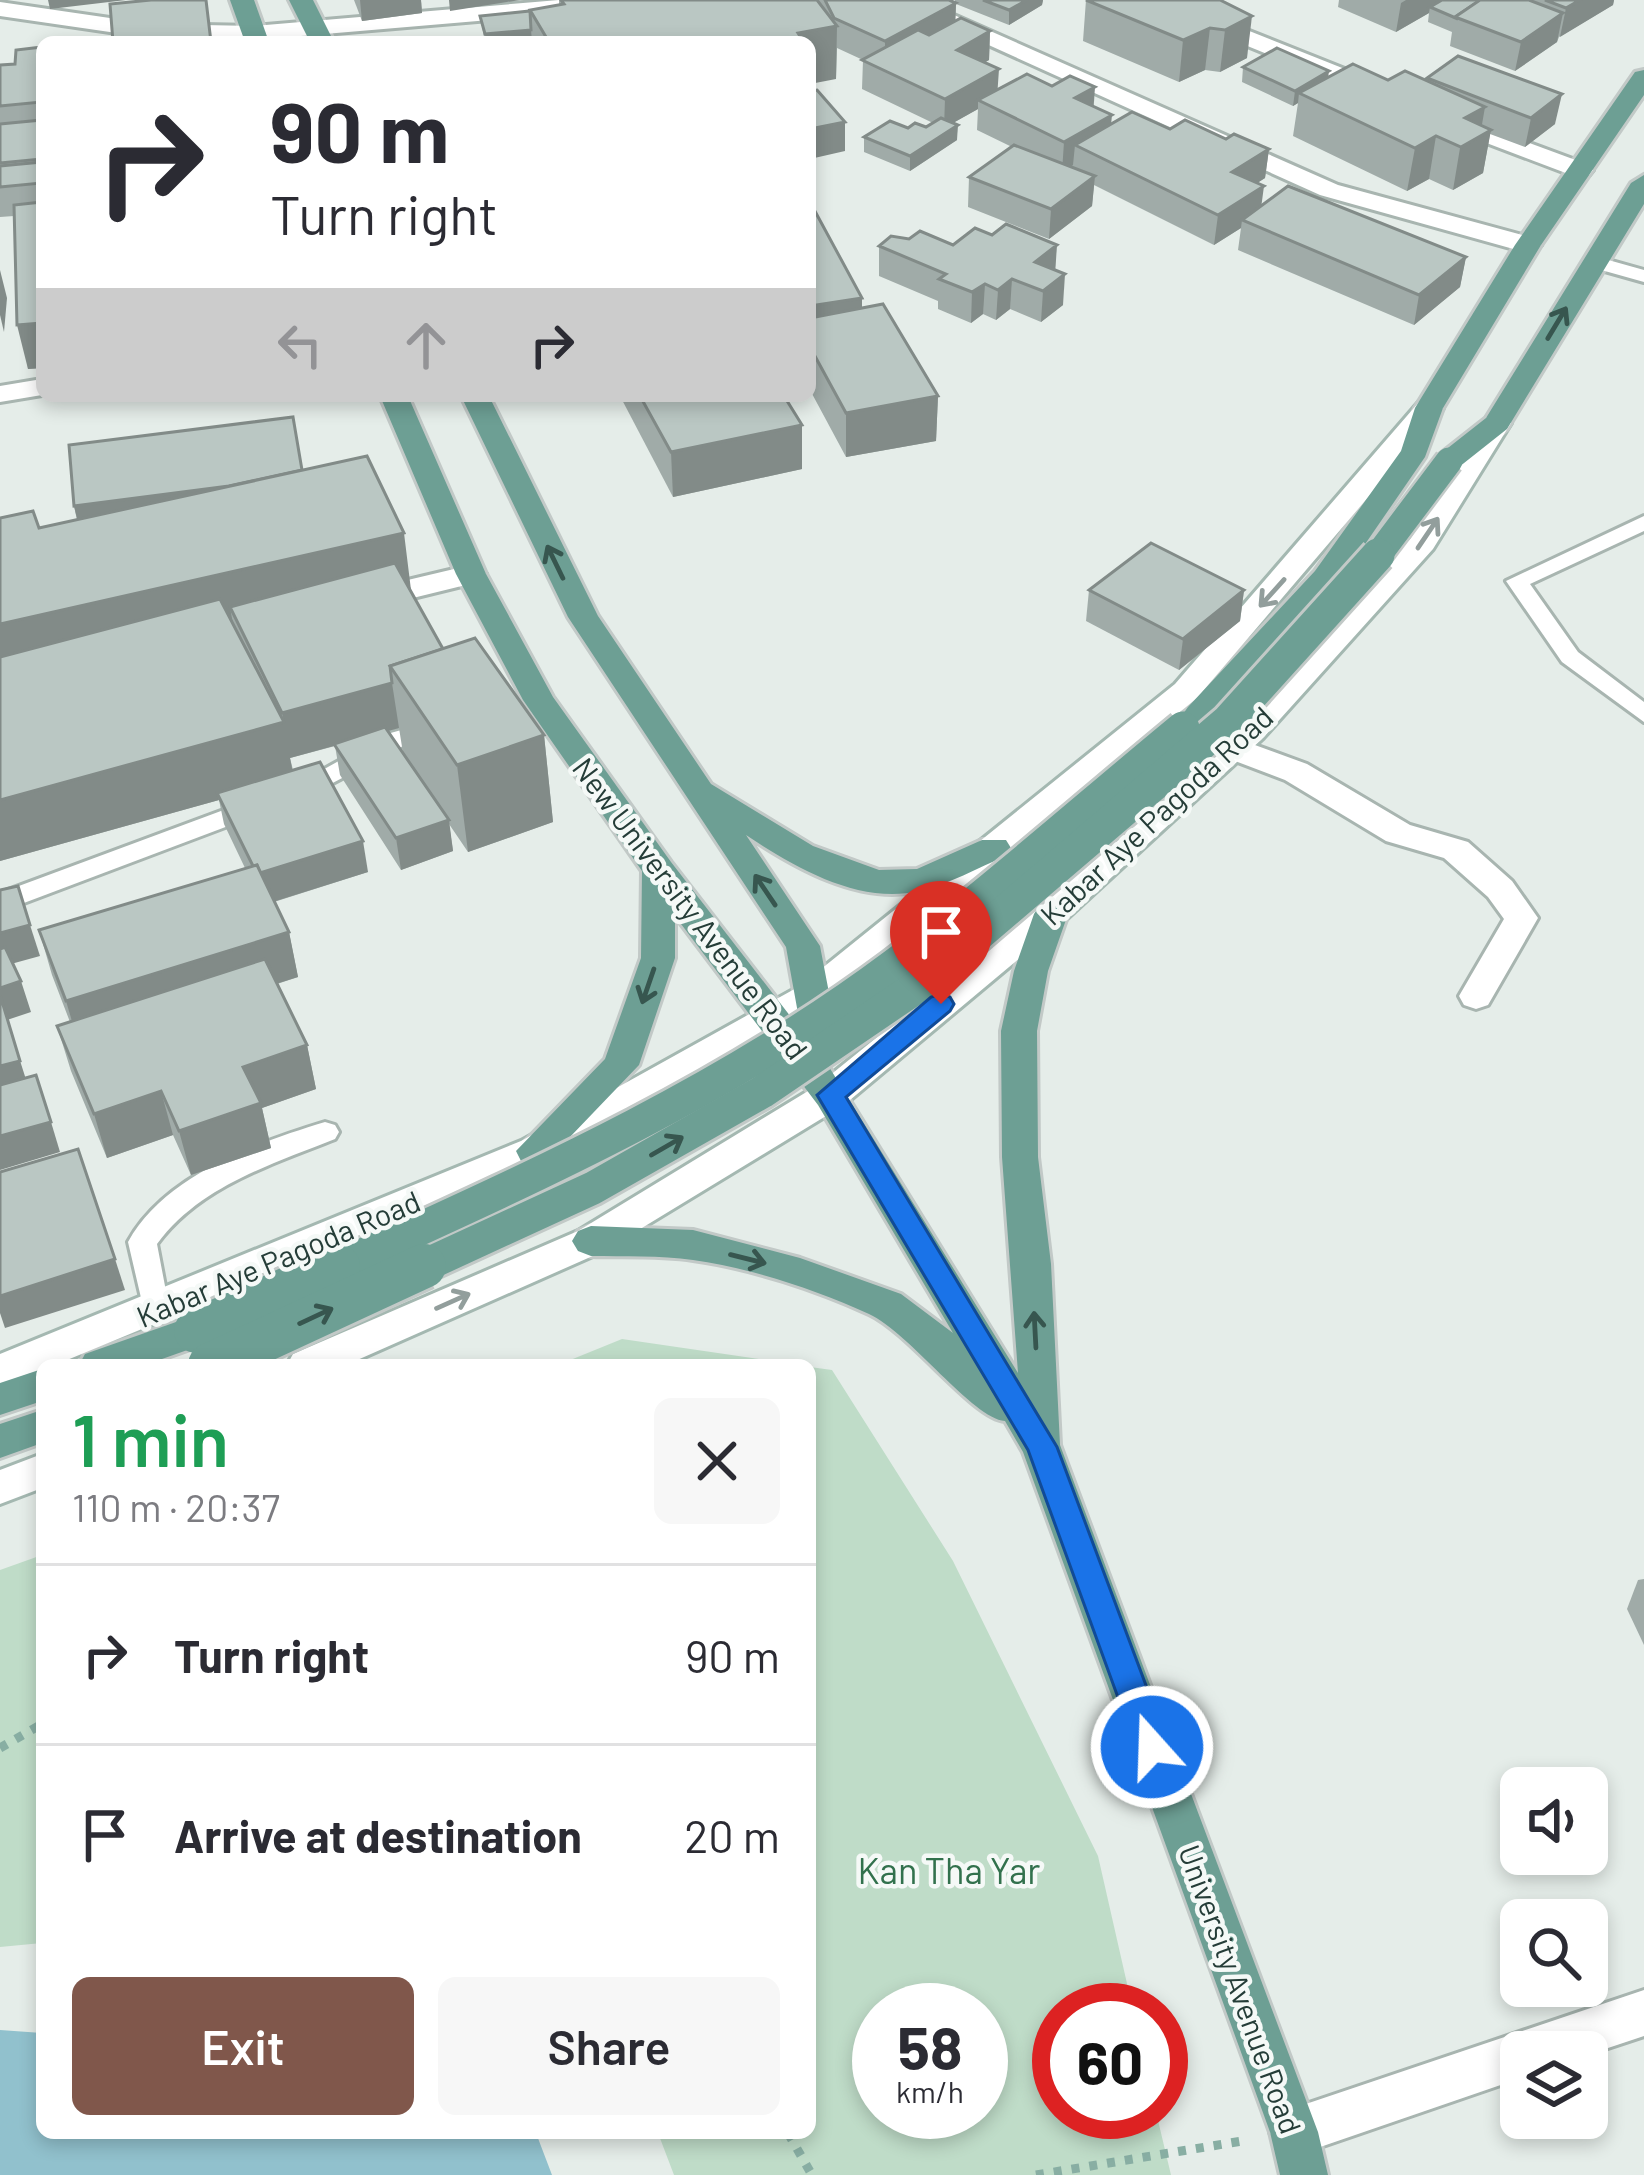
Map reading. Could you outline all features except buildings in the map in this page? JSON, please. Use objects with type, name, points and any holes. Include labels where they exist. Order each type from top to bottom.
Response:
[{"type":"main road","points":[[242,0],[256,36]]},
{"type":"main road","points":[[301,0],[318,35]]},
{"type":"main road","points":[[287,36],[558,3],[642,0]]},
{"type":"main road","points":[[901,0],[1329,190],[1528,245]]},
{"type":"main road","points":[[0,9],[151,31],[238,36]]},
{"type":"main road","points":[[1183,12],[1580,170]]},
{"type":"main road","name":"Kabar Aye Pagoda Road","points":[[0,1371],[534,1151],[812,995],[1158,714],[1202,673],[1311,550],[1367,475],[1430,408],[1528,245],[1644,77]]},
{"type":"main road","name":"Kabar Aye Pagoda Road","points":[[321,1359],[591,1241],[831,1095],[1051,914],[1231,750],[1423,543],[1644,183]]},
{"type":"main road","points":[[0,394],[36,389]]},
{"type":"main road","name":"New University Avenue Road","points":[[397,402],[529,703],[831,1095]]},
{"type":"main road","name":"New University Avenue Road","points":[[478,402],[583,617],[802,946],[831,1095]]},
{"type":"main road","name":"Kabar Aye Pagoda Road","points":[[223,1359],[593,1188],[762,1092],[918,986],[1228,721],[1370,566],[1432,456],[1430,408]]},
{"type":"main road","points":[[1432,456],[1497,423]]},
{"type":"main road","name":"Kabar Aye Pagoda Road","points":[[115,1359],[196,1331],[572,1160],[738,1068],[892,967],[1199,714],[1432,456]]},
{"type":"main road","points":[[336,608],[471,574]]},
{"type":"main road","points":[[1158,714],[1186,742],[1231,750],[1296,772],[1398,833],[1456,850],[1500,889],[1521,918],[1476,996]]},
{"type":"main road","points":[[690,780],[778,842],[857,877],[908,882],[994,848]]},
{"type":"main road","points":[[534,1151],[621,1065],[658,958],[659,870]]},
{"type":"main road","points":[[1042,1447],[1032,1264],[1020,1157],[1019,1030],[1031,971],[1051,914]]},
{"type":"main road","name":"University Avenue Road","points":[[831,1095],[1042,1447],[1299,2154]]},
{"type":"main road","points":[[591,1241],[692,1245],[800,1273],[887,1305],[939,1344],[1042,1447]]},
{"type":"main road","points":[[0,1399],[36,1386]]},
{"type":"main road","points":[[0,1441],[36,1428]]},
{"type":"main road","points":[[0,1487],[36,1473]]},
{"type":"main road","points":[[1592,2031],[1644,2013]]},
{"type":"main road","points":[[1299,2154],[1500,2064]]},
{"type":"lane","points":[[1594,262],[1644,276]]},
{"type":"lane","points":[[1644,523],[1517,581],[1570,657],[1644,714]]},
{"type":"lane","points":[[1598,542],[1644,534]]},
{"type":"lane","points":[[0,903],[297,791],[395,740],[457,723]]},
{"type":"lane","points":[[155,1307],[142,1242],[159,1215],[208,1182],[326,1132]]},
{"type":"path","points":[[0,1748],[36,1727]]},
{"type":"path","points":[[791,2139],[812,2175]]},
{"type":"path","points":[[1036,2175],[1299,2154]]},
{"type":"green space","points":[[622,1339],[758,1359],[573,1359]]},
{"type":"green space","name":"Kan Tha Yar","points":[[816,1368],[832,1370],[953,1561],[1098,1856],[1127,1983],[1032,1983],[1032,2139],[1162,2139],[1171,2175],[674,2175],[660,2139],[816,2139]]},
{"type":"green space","points":[[36,1557],[36,1944],[0,1947],[0,1570]]},
{"type":"water","points":[[0,2030],[36,2033],[36,2139],[538,2139],[552,2175],[0,2175]]},
{"type":"route","points":[[941,1004],[831,1095],[1042,1447],[1152,1747]]}]
